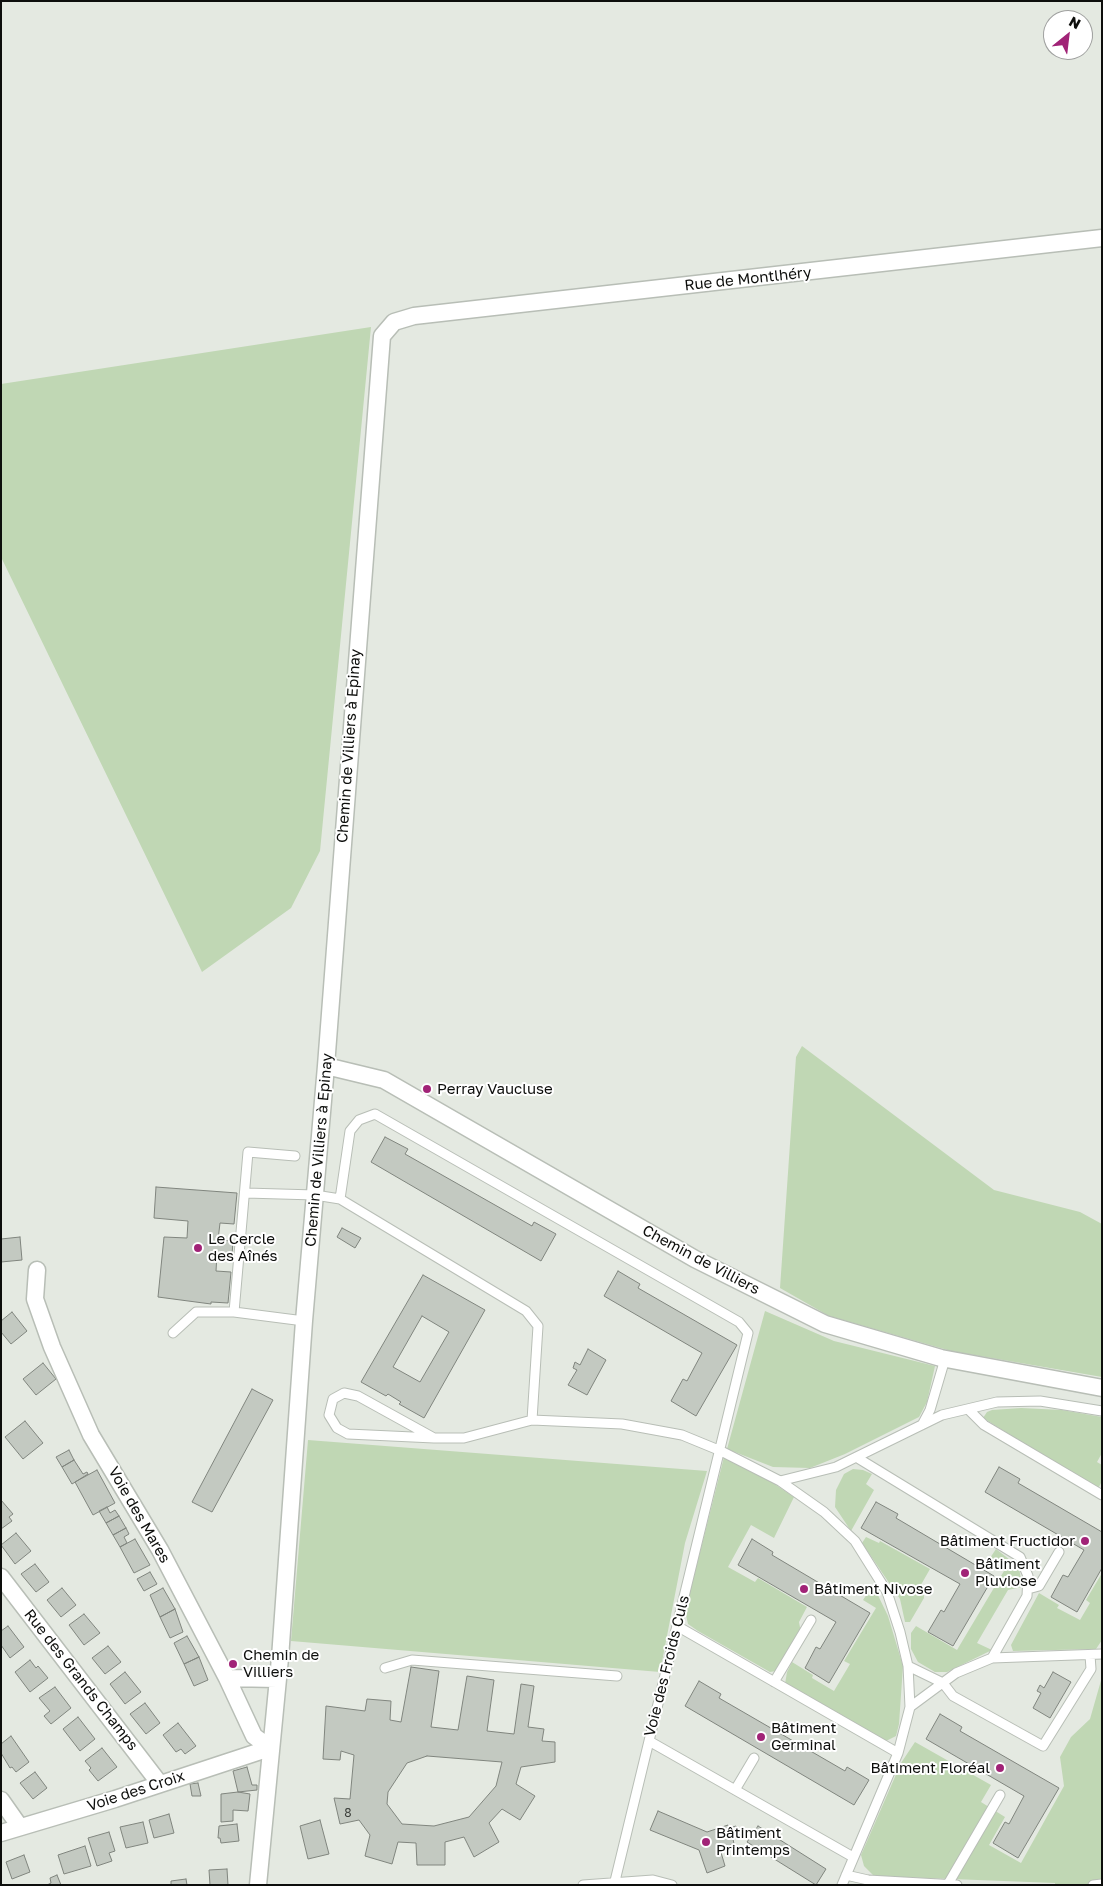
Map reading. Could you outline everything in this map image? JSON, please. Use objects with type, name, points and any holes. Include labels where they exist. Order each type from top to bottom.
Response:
[{"type":"street","name":"Rue de Montlhéry","points":[[394,322],[414,316],[1102,238]]},
{"type":"street","name":"Chemin de Villiers à Epinay","points":[[258,1885],[277,1679],[382,336],[394,322]]},
{"type":"street","name":"Chemin de Villiers","points":[[326,1066],[384,1080],[695,1259],[824,1324],[946,1359],[1102,1388]]},
{"type":"street","name":"Voie des Mares","points":[[37,1270],[35,1299],[52,1347],[92,1435],[160,1550],[227,1678],[254,1736],[269,1755]]},
{"type":"street","name":"Rue des Grands Champs","points":[[1,1577],[160,1784]]},
{"type":"street","points":[[227,1678],[277,1679]]},
{"type":"street","name":"Voie des Croix","points":[[1,1832],[20,1828],[160,1784],[269,1755]]},
{"type":"street","points":[[1,1800],[20,1828]]},
{"type":"lane","name":"Voie des Froids Culs","points":[[340,1199],[350,1131],[359,1120],[375,1114],[739,1322],[748,1333],[721,1451],[615,1881]]},
{"type":"lane","points":[[234,1312],[246,1193],[248,1152],[295,1156]]},
{"type":"lane","points":[[246,1193],[315,1195],[340,1199],[526,1311],[538,1326],[532,1420]]},
{"type":"lane","points":[[174,1333],[196,1312],[234,1312],[304,1321]]},
{"type":"lane","points":[[922,1425],[930,1410],[946,1359]]},
{"type":"lane","points":[[434,1438],[358,1396],[344,1393],[333,1400],[329,1415],[336,1428],[348,1434],[434,1438],[464,1438],[532,1420],[622,1424],[682,1435],[721,1451],[780,1481],[824,1512],[854,1541],[886,1592],[900,1632],[908,1666],[910,1707],[898,1753],[842,1885]]},
{"type":"lane","points":[[780,1481],[836,1467],[942,1415],[997,1402],[1040,1401],[1102,1411]]},
{"type":"lane","points":[[968,1409],[984,1425],[1102,1495]]},
{"type":"lane","points":[[856,1458],[1020,1557],[1028,1576],[1028,1596],[992,1658]]},
{"type":"lane","points":[[1028,1589],[1039,1586],[1058,1552]]},
{"type":"lane","points":[[774,1682],[811,1620]]},
{"type":"lane","points":[[677,1626],[898,1753]]},
{"type":"lane","points":[[908,1666],[943,1682],[953,1696],[1043,1746],[1091,1669],[1098,1654],[992,1658],[956,1673],[943,1682],[910,1707]]},
{"type":"lane","points":[[385,1668],[412,1660],[617,1676]]},
{"type":"lane","points":[[649,1741],[853,1857]]},
{"type":"lane","points":[[735,1790],[754,1758]]},
{"type":"lane","points":[[948,1884],[1000,1794]]},
{"type":"lane","points":[[846,1875],[868,1880],[957,1885]]},
{"type":"lane","points":[[583,1885],[615,1881],[653,1880],[672,1885]]},
{"type":"lane","points":[[1093,1885],[1102,1884]]},
{"type":"green space","points":[[371,327],[320,851],[291,908],[202,972],[1,557],[1,384]]},
{"type":"green space","points":[[802,1046],[994,1190],[1080,1212],[1102,1224],[1102,1377],[951,1351],[829,1316],[780,1288],[796,1057]]},
{"type":"green space","points":[[765,1311],[834,1341],[935,1366],[927,1402],[919,1417],[845,1454],[810,1468],[773,1467],[727,1449]]},
{"type":"green space","points":[[1021,1408],[1062,1410],[1102,1417],[1102,1453],[1097,1462],[1102,1465],[1102,1481],[1098,1489],[983,1418],[987,1412],[992,1410]]},
{"type":"green space","points":[[308,1440],[707,1471],[685,1543],[660,1672],[291,1641]]},
{"type":"green space","points":[[724,1457],[767,1479],[794,1497],[774,1538],[751,1525],[728,1567],[755,1582],[758,1578],[807,1607],[799,1622],[801,1633],[776,1671],[770,1672],[688,1624],[686,1615],[687,1604]]},
{"type":"green space","points":[[853,1469],[863,1470],[872,1474],[866,1484],[874,1490],[851,1531],[835,1507],[836,1490],[844,1474]]},
{"type":"green space","points":[[866,1537],[879,1543],[880,1541],[930,1569],[918,1590],[924,1594],[924,1598],[910,1622],[905,1622],[900,1599],[862,1543]]},
{"type":"green space","points":[[996,1549],[1019,1567],[1022,1587],[1008,1590],[977,1643],[992,1650],[947,1672],[935,1672],[918,1662],[911,1649],[911,1633],[916,1626],[957,1650],[1004,1571],[988,1561]]},
{"type":"green space","points":[[1102,1573],[1102,1640],[1096,1649],[1013,1651],[1011,1645],[1039,1593],[1059,1605],[1057,1608],[1080,1620],[1090,1603],[1086,1600]]},
{"type":"green space","points":[[873,1585],[888,1616],[903,1666],[899,1724],[896,1736],[886,1741],[785,1684],[787,1672],[792,1662],[813,1675],[812,1678],[834,1691],[850,1664],[844,1661],[876,1608],[863,1600]]},
{"type":"green space","points":[[1102,1677],[1102,1885],[1055,1885],[1055,1883],[874,1876],[864,1866],[861,1855],[901,1763],[915,1742],[991,1785],[981,1802],[1005,1817],[989,1845],[1021,1863],[1064,1786],[1060,1757],[1071,1737],[1090,1719]]},
{"type":"building","points":[[385,1137],[408,1149],[405,1154],[532,1226],[534,1222],[556,1234],[541,1261],[371,1162]]},
{"type":"building","name":"Le Cercle des Aînés","points":[[156,1187],[237,1193],[234,1224],[220,1223],[218,1240],[233,1241],[232,1255],[217,1254],[216,1271],[231,1272],[228,1303],[211,1302],[211,1304],[158,1297],[164,1237],[187,1238],[188,1221],[154,1218]]},
{"type":"building","points":[[342,1228],[361,1238],[355,1248],[337,1237]]},
{"type":"building","points":[[20,1237],[22,1260],[1,1262],[1,1239]]},
{"type":"building","points":[[618,1271],[640,1284],[638,1288],[737,1345],[696,1416],[671,1401],[683,1379],[687,1381],[702,1353],[604,1296]]},
{"type":"building","points":[[423,1275],[485,1310],[424,1418],[399,1404],[401,1402],[388,1394],[386,1396],[361,1382]],"holes":[[[422,1316],[449,1332],[420,1382],[393,1367]]]},
{"type":"building","points":[[12,1312],[27,1331],[11,1344],[1,1332],[1,1321]]},
{"type":"building","points":[[588,1349],[606,1360],[587,1395],[568,1385],[577,1370],[573,1368],[575,1362],[580,1365]]},
{"type":"building","points":[[43,1363],[56,1379],[36,1395],[23,1379]]},
{"type":"building","points":[[252,1389],[273,1400],[212,1512],[192,1502]]},
{"type":"building","points":[[25,1421],[43,1443],[23,1459],[5,1437]]},
{"type":"building","points":[[69,1450],[74,1460],[62,1467],[56,1457]]},
{"type":"building","points":[[74,1460],[83,1474],[87,1472],[88,1474],[72,1484],[62,1467]]},
{"type":"building","name":"Bâtiment Fructidor","points":[[999,1467],[1020,1479],[1018,1483],[1102,1532],[1102,1568],[1077,1612],[1051,1597],[1063,1575],[1068,1577],[1084,1550],[985,1492]]},
{"type":"building","points":[[97,1470],[115,1503],[93,1515],[75,1482]]},
{"type":"building","points":[[1,1500],[13,1514],[9,1517],[12,1521],[1,1529]]},
{"type":"building","name":"Bâtiment Pluviose","points":[[876,1502],[898,1514],[896,1518],[994,1576],[953,1646],[928,1632],[941,1610],[944,1612],[960,1584],[861,1528]]},
{"type":"building","points":[[107,1507],[110,1513],[115,1510],[119,1516],[106,1523],[99,1511]]},
{"type":"building","points":[[119,1516],[126,1528],[113,1535],[106,1523]]},
{"type":"building","points":[[126,1528],[129,1534],[124,1537],[127,1543],[120,1547],[113,1535]]},
{"type":"building","points":[[16,1533],[31,1551],[15,1564],[1,1545]]},
{"type":"building","points":[[135,1539],[150,1565],[134,1573],[120,1547]]},
{"type":"building","name":"Bâtiment Nivose","points":[[752,1539],[773,1552],[772,1555],[870,1613],[829,1683],[805,1668],[816,1647],[820,1649],[836,1622],[738,1565]]},
{"type":"building","points":[[35,1564],[49,1582],[36,1592],[21,1574]]},
{"type":"building","points":[[150,1572],[157,1584],[144,1591],[137,1579]]},
{"type":"building","points":[[62,1588],[76,1605],[61,1617],[47,1600]]},
{"type":"building","points":[[163,1588],[175,1609],[160,1617],[150,1595]]},
{"type":"building","points":[[175,1609],[183,1632],[170,1638],[160,1617]]},
{"type":"building","points":[[84,1614],[100,1633],[84,1645],[69,1625]]},
{"type":"building","points":[[8,1626],[24,1647],[10,1658],[1,1645],[1,1631]]},
{"type":"building","points":[[187,1636],[199,1657],[184,1664],[174,1643]]},
{"type":"building","points":[[108,1646],[121,1662],[105,1674],[92,1658]]},
{"type":"building","points":[[199,1657],[208,1680],[194,1686],[184,1664]]},
{"type":"building","points":[[30,1660],[48,1678],[30,1692],[15,1672]]},
{"type":"building","points":[[411,1667],[439,1671],[431,1727],[458,1730],[467,1676],[494,1680],[487,1731],[514,1734],[521,1684],[534,1686],[528,1727],[544,1729],[542,1741],[555,1742],[555,1762],[521,1767],[516,1784],[535,1796],[520,1820],[502,1809],[489,1823],[499,1842],[474,1857],[464,1837],[445,1842],[445,1865],[417,1865],[416,1843],[398,1842],[392,1864],[365,1856],[370,1835],[359,1820],[340,1824],[334,1798],[350,1799],[354,1755],[341,1751],[340,1760],[323,1759],[326,1706],[365,1711],[367,1699],[391,1701],[390,1720],[401,1722]],"holes":[[[427,1756],[502,1762],[496,1786],[469,1817],[434,1826],[402,1824],[387,1804],[388,1792],[407,1763]]]},
{"type":"building","points":[[125,1672],[141,1692],[125,1704],[110,1684]]},
{"type":"building","points":[[1053,1672],[1071,1682],[1050,1718],[1033,1708],[1041,1693],[1037,1691],[1040,1685],[1044,1688]]},
{"type":"building","name":"Bâtiment Germinal","points":[[699,1681],[721,1694],[719,1698],[845,1771],[847,1767],[869,1780],[854,1805],[685,1706]]},
{"type":"building","points":[[55,1687],[71,1708],[51,1724],[44,1716],[50,1711],[39,1698]]},
{"type":"building","points":[[145,1703],[160,1723],[146,1734],[130,1714]]},
{"type":"building","name":"Bâtiment Floréal","points":[[940,1714],[962,1727],[960,1731],[1059,1788],[1018,1858],[993,1843],[1005,1822],[1009,1824],[1024,1796],[926,1739]]},
{"type":"building","points":[[78,1717],[95,1739],[80,1751],[63,1729]]},
{"type":"building","points":[[178,1723],[196,1746],[185,1754],[181,1749],[176,1752],[163,1735]]},
{"type":"building","points":[[11,1736],[29,1762],[16,1772],[12,1767],[10,1768],[1,1753],[1,1744]]},
{"type":"building","points":[[102,1748],[117,1767],[98,1781],[89,1770],[91,1768],[85,1761]]},
{"type":"building","points":[[247,1767],[252,1785],[257,1785],[257,1790],[238,1792],[233,1771]]},
{"type":"building","points":[[35,1772],[47,1788],[33,1799],[20,1783]]},
{"type":"building","points":[[198,1783],[201,1796],[192,1796],[190,1784]]},
{"type":"building","points":[[238,1792],[250,1794],[248,1811],[233,1810],[233,1821],[221,1822],[221,1794]]},
{"type":"building","name":"Bâtiment Printemps","points":[[658,1811],[707,1832],[728,1825],[729,1828],[736,1826],[740,1837],[733,1839],[734,1844],[720,1849],[725,1866],[707,1873],[699,1850],[650,1830]]},
{"type":"building","points":[[169,1814],[174,1833],[154,1838],[149,1820]]},
{"type":"building","points":[[320,1820],[329,1854],[308,1859],[300,1826]]},
{"type":"building","points":[[143,1822],[148,1843],[126,1848],[120,1827]]},
{"type":"building","points":[[237,1824],[239,1841],[221,1843],[220,1838],[218,1838],[219,1826]]},
{"type":"building","points":[[758,1826],[826,1869],[816,1885],[747,1842]]},
{"type":"building","points":[[109,1832],[115,1851],[109,1853],[112,1861],[97,1866],[88,1838]]},
{"type":"building","points":[[85,1846],[91,1866],[64,1874],[58,1855]]},
{"type":"building","points":[[24,1855],[30,1872],[12,1879],[6,1862]]},
{"type":"building","points":[[227,1869],[228,1885],[210,1885],[209,1870]]},
{"type":"building","points":[[57,1875],[61,1885],[47,1885],[51,1883],[50,1878]]},
{"type":"building","points":[[186,1879],[187,1885],[171,1885],[171,1881]]},
{"type":"place","name":"Perray Vaucluse","points":[[427,1089]]},
{"type":"place","name":"Le Cercle des Aînés","points":[[198,1248]]},
{"type":"place","name":"Bâtiment Fructidor","points":[[1085,1541]]},
{"type":"place","name":"Bâtiment Pluviose","points":[[965,1573]]},
{"type":"place","name":"Bâtiment Nivose","points":[[804,1589]]},
{"type":"place","name":"Chemin de Villiers","points":[[233,1664]]},
{"type":"place","name":"Bâtiment Germinal","points":[[761,1737]]},
{"type":"place","name":"Bâtiment Floréal","points":[[1000,1768]]},
{"type":"place","name":"Bâtiment Printemps","points":[[706,1842]]}]
